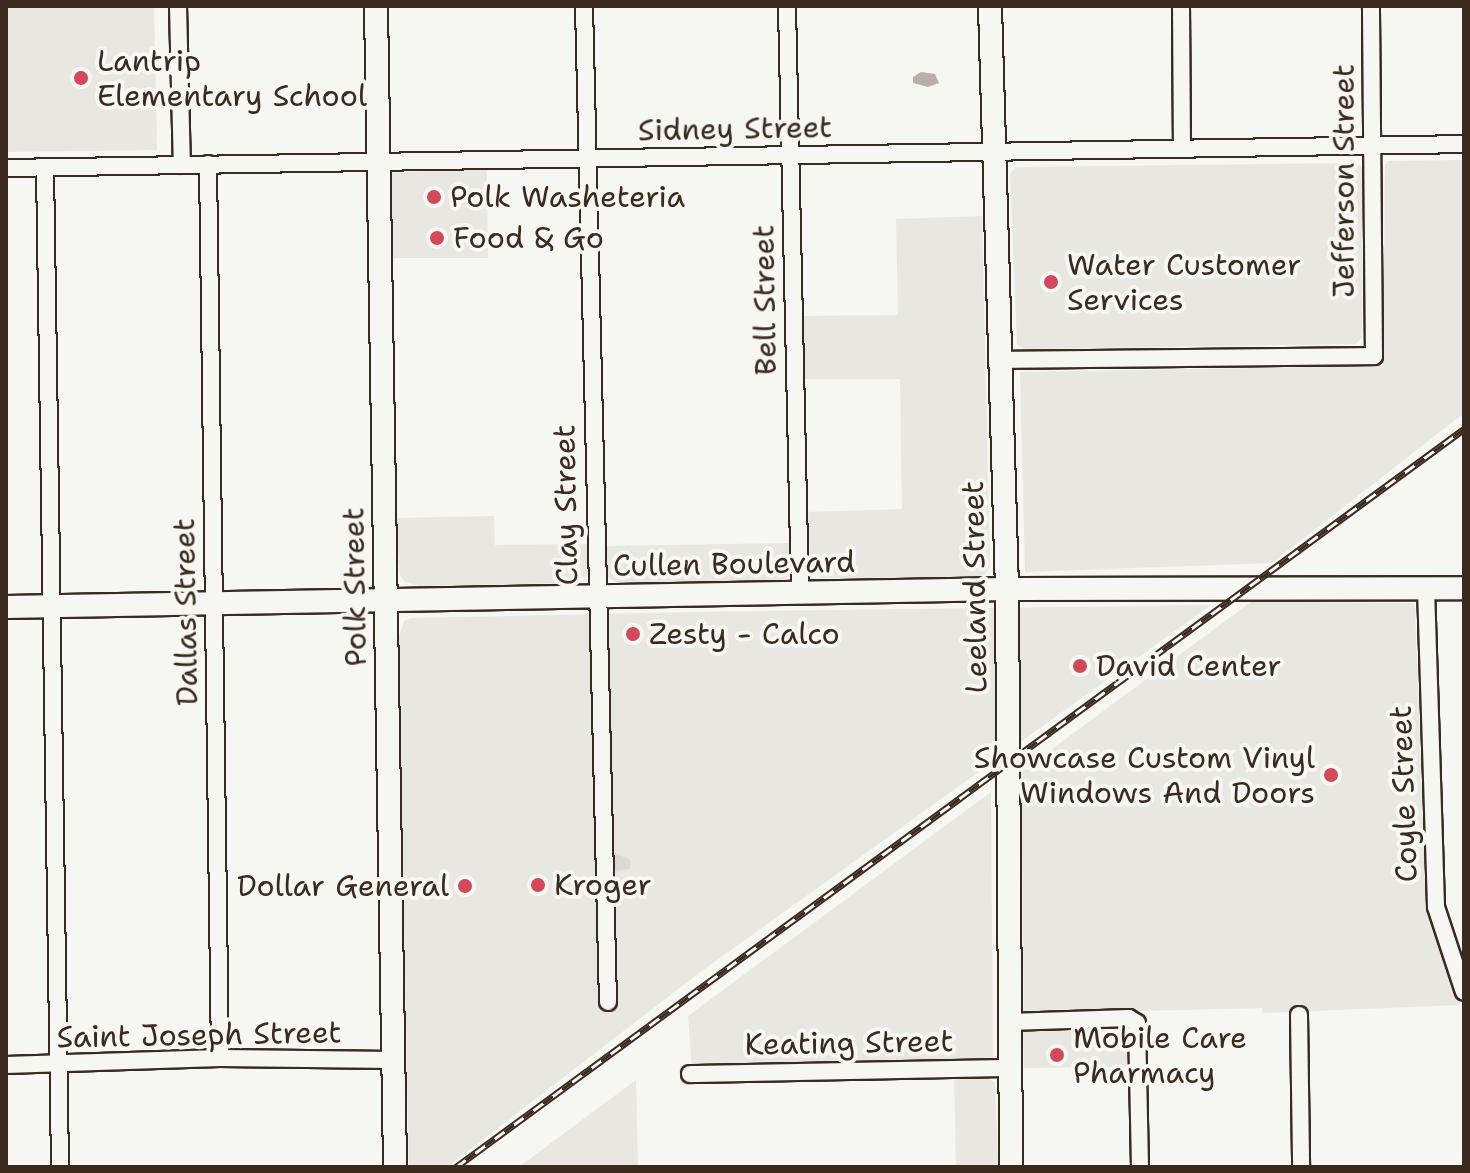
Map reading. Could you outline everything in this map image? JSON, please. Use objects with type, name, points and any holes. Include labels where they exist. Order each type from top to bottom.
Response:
[{"type":"main road","name":"Polk Street","points":[[376,6],[395,1167]]},
{"type":"main road","name":"Leeland Street","points":[[990,6],[1007,589],[1011,1167]]},
{"type":"main road","name":"Cullen Boulevard","points":[[6,607],[1007,589],[1464,588]]},
{"type":"street","points":[[178,6],[182,165]]},
{"type":"street","name":"Clay Street","points":[[584,6],[608,1002]]},
{"type":"street","name":"Bell Street","points":[[787,6],[800,592]]},
{"type":"street","points":[[1181,6],[1182,148]]},
{"type":"street","name":"Jefferson Street","points":[[999,360],[1374,356],[1371,6]]},
{"type":"street","name":"Sidney Street","points":[[6,168],[1464,144]]},
{"type":"street","name":"Dallas Street","points":[[208,164],[220,1058]]},
{"type":"street","points":[[45,167],[60,1167]]},
{"type":"street","name":"Coyle Street","points":[[1426,588],[1436,907],[1464,992]]},
{"type":"street","points":[[1299,1015],[1301,1167]]},
{"type":"street","points":[[1009,1022],[1137,1023],[1140,1167]]},
{"type":"street","name":"Saint Joseph Street","points":[[6,1065],[220,1058],[393,1060]]},
{"type":"street","name":"Keating Street","points":[[690,1074],[1009,1068]]},
{"type":"shaded area","name":"Lantrip Elementary School","points":[[6,6],[154,6],[157,150],[6,152]]},
{"type":"shaded area","points":[[921,72],[935,74],[939,83],[928,87],[913,83],[913,77]]},
{"type":"shaded area","points":[[1464,160],[1464,413],[1272,563],[1025,572],[1020,372],[1383,366],[1385,164],[1388,161]]},
{"type":"shaded area","points":[[1356,163],[1363,169],[1362,337],[1356,344],[1025,349],[1017,345],[1010,174],[1016,167]]},
{"type":"shaded area","points":[[487,168],[488,258],[391,258],[392,173]]},
{"type":"shaded area","points":[[982,216],[990,567],[984,575],[973,577],[821,578],[810,568],[808,512],[902,509],[900,379],[805,379],[803,316],[898,315],[896,219]]},
{"type":"shaded area","points":[[494,516],[495,545],[590,544],[589,575],[568,583],[420,586],[405,582],[400,576],[395,518]]},
{"type":"shaded area","points":[[792,543],[793,568],[789,576],[779,581],[615,582],[604,574],[604,546]]},
{"type":"shaded area","points":[[1251,602],[1412,603],[1415,606],[1425,879],[1435,934],[1460,1005],[1263,1013],[1262,1008],[1024,1014],[1021,772]]},
{"type":"shaded area","points":[[1211,605],[699,973],[447,1167],[409,1167],[398,639],[404,621],[411,618],[694,612]]},
{"type":"shaded area","points":[[991,792],[993,1059],[984,1063],[692,1069],[688,1016]]},
{"type":"shaded area","points":[[612,852],[631,860],[630,869],[613,871]]},
{"type":"shaded area","points":[[1128,1026],[1134,1067],[1024,1068],[1023,1029]]},
{"type":"shaded area","points":[[954,1076],[985,1076],[995,1083],[998,1167],[956,1167]]},
{"type":"shaded area","points":[[636,1080],[638,1167],[519,1167]]},
{"type":"railway","points":[[456,1167],[1464,429]]},
{"type":"place","name":"Lantrip Elementary School","points":[[81,78]]},
{"type":"place","name":"Polk Washeteria","points":[[434,197]]},
{"type":"place","name":"Food & Go","points":[[437,238]]},
{"type":"place","name":"Water Customer Services","points":[[1051,282]]},
{"type":"place","name":"Zesty - Calco","points":[[633,634]]},
{"type":"place","name":"David Center","points":[[1080,666]]},
{"type":"place","name":"Showcase Custom Vinyl Windows And Doors","points":[[1331,775]]},
{"type":"place","name":"Kroger","points":[[538,885]]},
{"type":"place","name":"Dollar General","points":[[465,886]]},
{"type":"place","name":"Mobile Care Pharmacy","points":[[1057,1055]]}]
